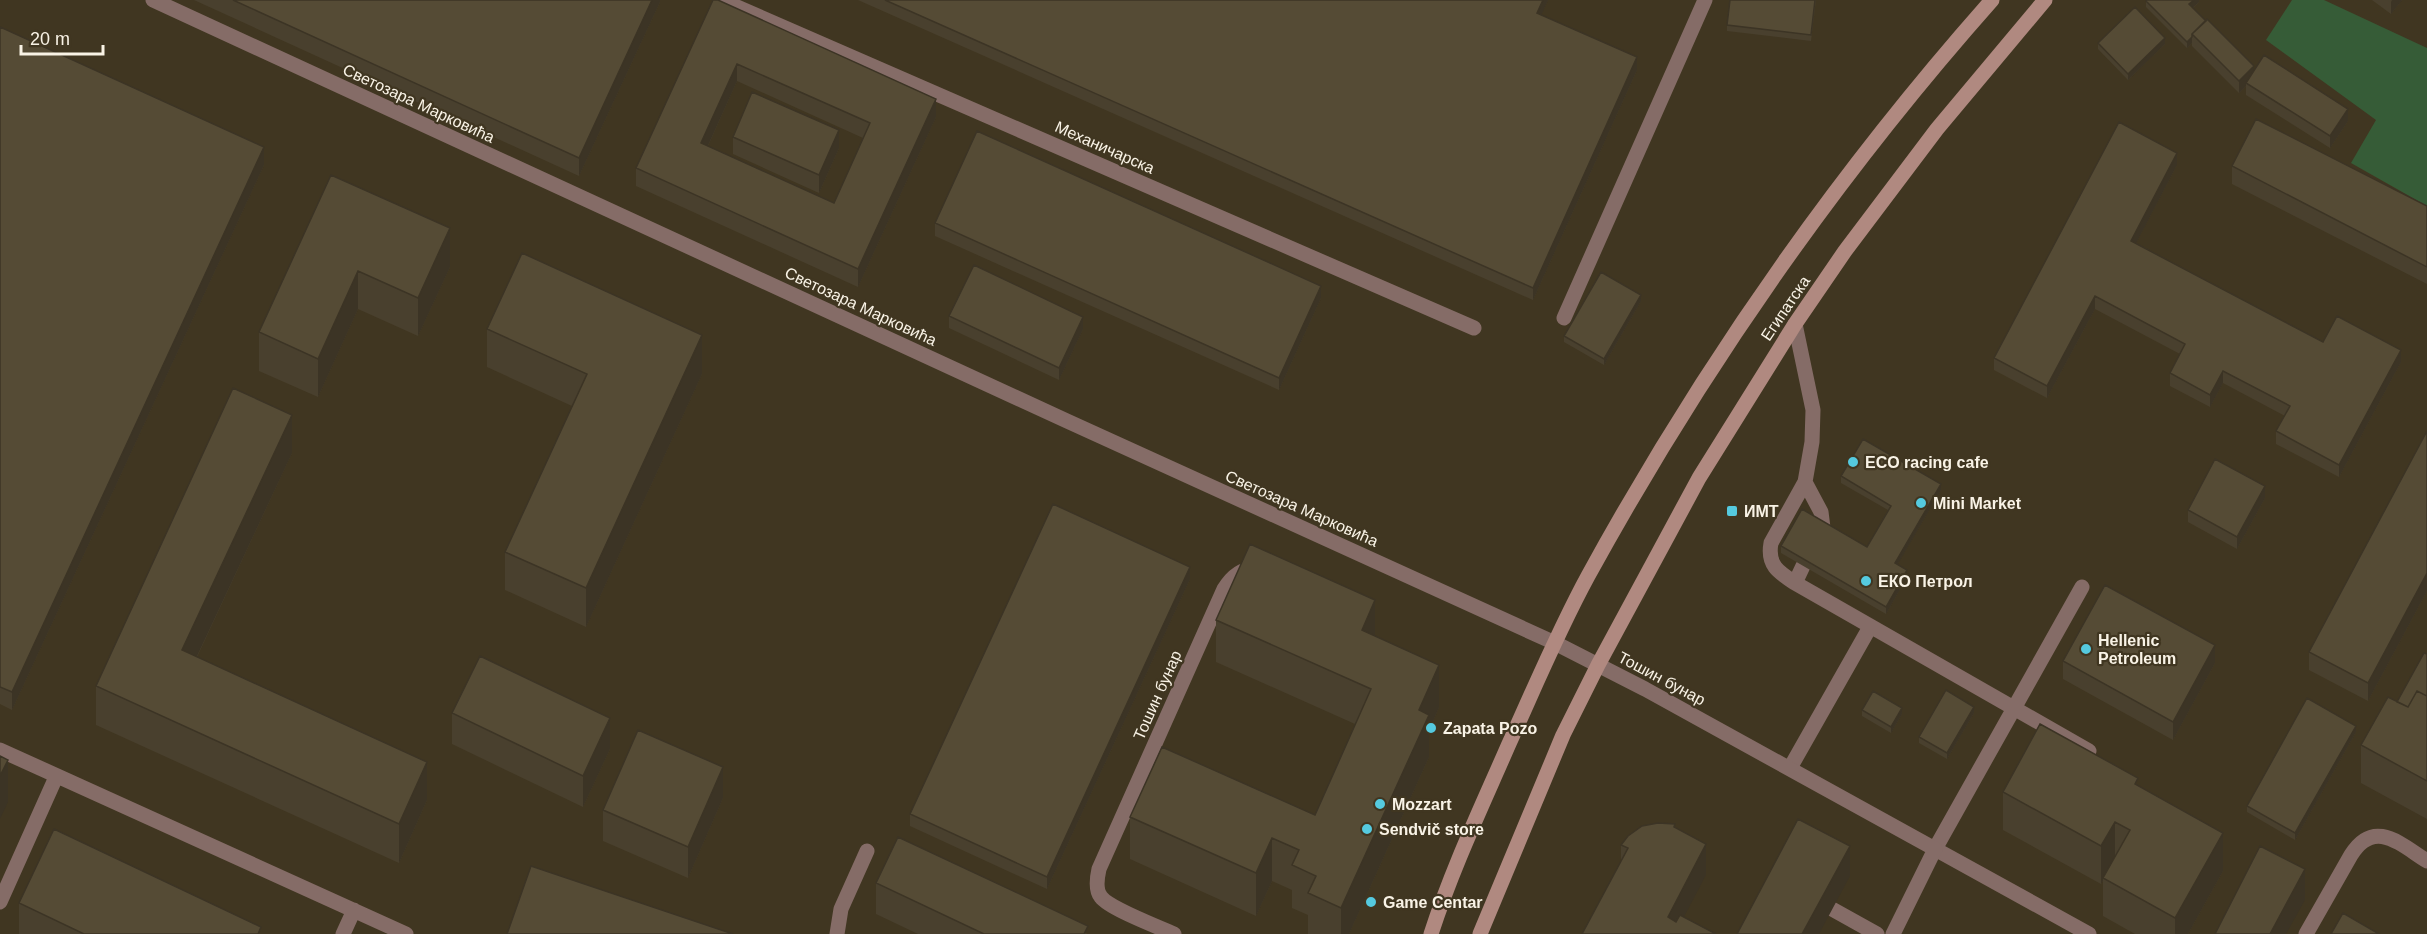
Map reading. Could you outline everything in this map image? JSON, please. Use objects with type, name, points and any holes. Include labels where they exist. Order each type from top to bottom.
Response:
[{"type":"main road","name":"Египатска","points":[[1598,664],[1695,486],[1795,324],[1845,251],[1930,138],[2045,0]]},
{"type":"main road","name":"Египатска","points":[[1555,643],[1587,578],[1623,515],[1724,348],[1855,168],[1985,2]]},
{"type":"main road","points":[[1431,934],[1468,837],[1555,643]]},
{"type":"main road","name":"Тошин бунар","points":[[1480,934],[1563,735],[1598,664]]},
{"type":"street","name":"Светозара Марковића","points":[[153,0],[1598,664]]},
{"type":"street","name":"Механичарска","points":[[721,0],[1474,328]]},
{"type":"street","points":[[1564,318],[1705,0]]},
{"type":"street","points":[[1795,324],[1813,410],[1812,442],[1805,482],[1777,531],[1769,553],[1776,570],[1870,627],[2102,758]]},
{"type":"street","points":[[1805,482],[1821,512],[1823,528]]},
{"type":"street","points":[[1795,583],[1803,566]]},
{"type":"street","name":"Тошин бунар","points":[[1174,934],[1113,906],[1101,897],[1096,885],[1099,869],[1224,589],[1232,577],[1247,569],[1260,569],[1270,574]]},
{"type":"street","points":[[1893,934],[1935,849],[2082,587]]},
{"type":"street","points":[[1790,768],[1870,627]]},
{"type":"street","name":"Тошин бунар","points":[[1598,664],[2089,934]]},
{"type":"street","points":[[0,750],[406,934]]},
{"type":"street","points":[[0,902],[56,777]]},
{"type":"street","points":[[2306,934],[2354,850],[2366,838],[2377,835],[2388,837],[2427,861]]},
{"type":"street","points":[[837,934],[841,909],[867,851]]},
{"type":"street","points":[[1832,909],[1877,934]]},
{"type":"street","points":[[343,934],[354,910]]},
{"type":"green space","points":[[2292,0],[2324,0],[2427,48],[2427,206],[2351,163],[2376,120],[2266,40]]},
{"type":"building","points":[[233,0],[652,0],[579,158]]},
{"type":"building","points":[[713,0],[718,0],[936,99],[858,269],[636,168]],"holes":[[[737,64],[870,123],[834,203],[701,143]]]},
{"type":"building","points":[[885,0],[1543,0],[1537,13],[1637,57],[1533,288]]},
{"type":"building","points":[[1730,0],[1815,0],[1811,35],[1727,25]]},
{"type":"building","points":[[2147,0],[2194,0],[2189,4],[2206,21],[2187,42]]},
{"type":"building","points":[[2135,7],[2165,38],[2128,74],[2098,43]]},
{"type":"building","points":[[2207,19],[2254,66],[2239,81],[2192,34]]},
{"type":"building","points":[[0,27],[264,147],[12,692],[0,687]]},
{"type":"building","points":[[2264,55],[2348,109],[2330,136],[2246,83]]},
{"type":"building","points":[[752,92],[839,130],[819,175],[733,137]]},
{"type":"building","points":[[2256,119],[2427,206],[2427,267],[2232,166]]},
{"type":"building","points":[[2119,122],[2177,153],[2131,241],[2323,342],[2337,316],[2401,350],[2339,465],[2276,431],[2290,406],[2223,371],[2210,395],[2170,373],[2185,344],[2095,296],[2047,386],[1994,358]]},
{"type":"building","points":[[977,131],[1321,286],[1279,378],[935,223]]},
{"type":"building","points":[[331,175],[450,228],[418,298],[358,271],[318,359],[259,332]]},
{"type":"building","points":[[522,253],[702,335],[586,588],[505,552],[587,374],[487,329]]},
{"type":"building","points":[[974,265],[1083,317],[1059,368],[949,316]]},
{"type":"building","points":[[1601,272],[1641,295],[1604,359],[1564,336]]},
{"type":"building","points":[[233,388],[292,415],[182,650],[427,762],[399,824],[96,686]]},
{"type":"building","points":[[2427,431],[2427,573],[2368,683],[2309,652]]},
{"type":"building","points":[[1863,439],[1941,484],[1895,563],[1907,570],[1886,607],[1781,546],[1802,509],[1867,547],[1891,506],[1841,476]]},
{"type":"building","points":[[2215,459],[2265,486],[2237,537],[2188,510]]},
{"type":"building","points":[[1053,504],[1190,567],[1047,877],[910,814]]},
{"type":"building","points":[[1250,544],[1375,600],[1362,630],[1439,665],[1419,710],[1429,715],[1341,908],[1308,893],[1316,876],[1292,865],[1299,850],[1272,838],[1256,873],[1130,817],[1162,747],[1315,815],[1371,689],[1216,620]]},
{"type":"building","points":[[2105,585],[2215,645],[2173,722],[2063,661]]},
{"type":"building","points":[[2424,653],[2427,654],[2427,696],[2417,691],[2408,707],[2397,702]]},
{"type":"building","points":[[480,656],[610,718],[583,776],[452,713]]},
{"type":"building","points":[[1946,690],[1974,707],[1947,753],[1919,737]]},
{"type":"building","points":[[1873,691],[1902,708],[1891,727],[1862,710]]},
{"type":"building","points":[[2417,691],[2427,696],[2427,781],[2361,745],[2388,697],[2408,707]]},
{"type":"building","points":[[2307,698],[2356,726],[2295,833],[2247,806]]},
{"type":"building","points":[[2040,724],[2138,778],[2135,784],[2223,833],[2175,918],[2103,878],[2130,830],[2115,822],[2101,846],[2003,792]]},
{"type":"building","points":[[638,730],[723,767],[688,847],[603,810]]},
{"type":"building","points":[[0,756],[8,760],[0,776]]},
{"type":"building","points":[[1798,819],[1850,846],[1802,934],[1737,934]]},
{"type":"building","points":[[1658,823],[1675,824],[1674,827],[1706,844],[1668,917],[1676,922],[1680,915],[1716,934],[1582,934],[1628,848],[1621,845],[1628,836],[1642,826]]},
{"type":"building","points":[[54,829],[261,927],[258,934],[84,934],[19,903]]},
{"type":"building","points":[[898,837],[1088,926],[1084,934],[984,934],[876,883]]},
{"type":"building","points":[[2260,846],[2305,869],[2270,934],[2215,934]]},
{"type":"building","points":[[531,866],[733,934],[507,934]]},
{"type":"building","points":[[2343,913],[2379,934],[2331,934]]},
{"type":"place","name":"ECO racing cafe","points":[[1853,462]]},
{"type":"place","name":"Mini Market","points":[[1921,503]]},
{"type":"place","name":"ИМТ","points":[[1732,511]]},
{"type":"place","name":"ЕКО Петрол","points":[[1866,581]]},
{"type":"place","name":"Hellenic Petroleum","points":[[2086,649]]},
{"type":"place","name":"Zapata Pozo","points":[[1431,728]]},
{"type":"place","name":"Mozzart","points":[[1380,804]]},
{"type":"place","name":"Sendvič store","points":[[1367,829]]},
{"type":"place","name":"Game Centar","points":[[1371,902]]}]
